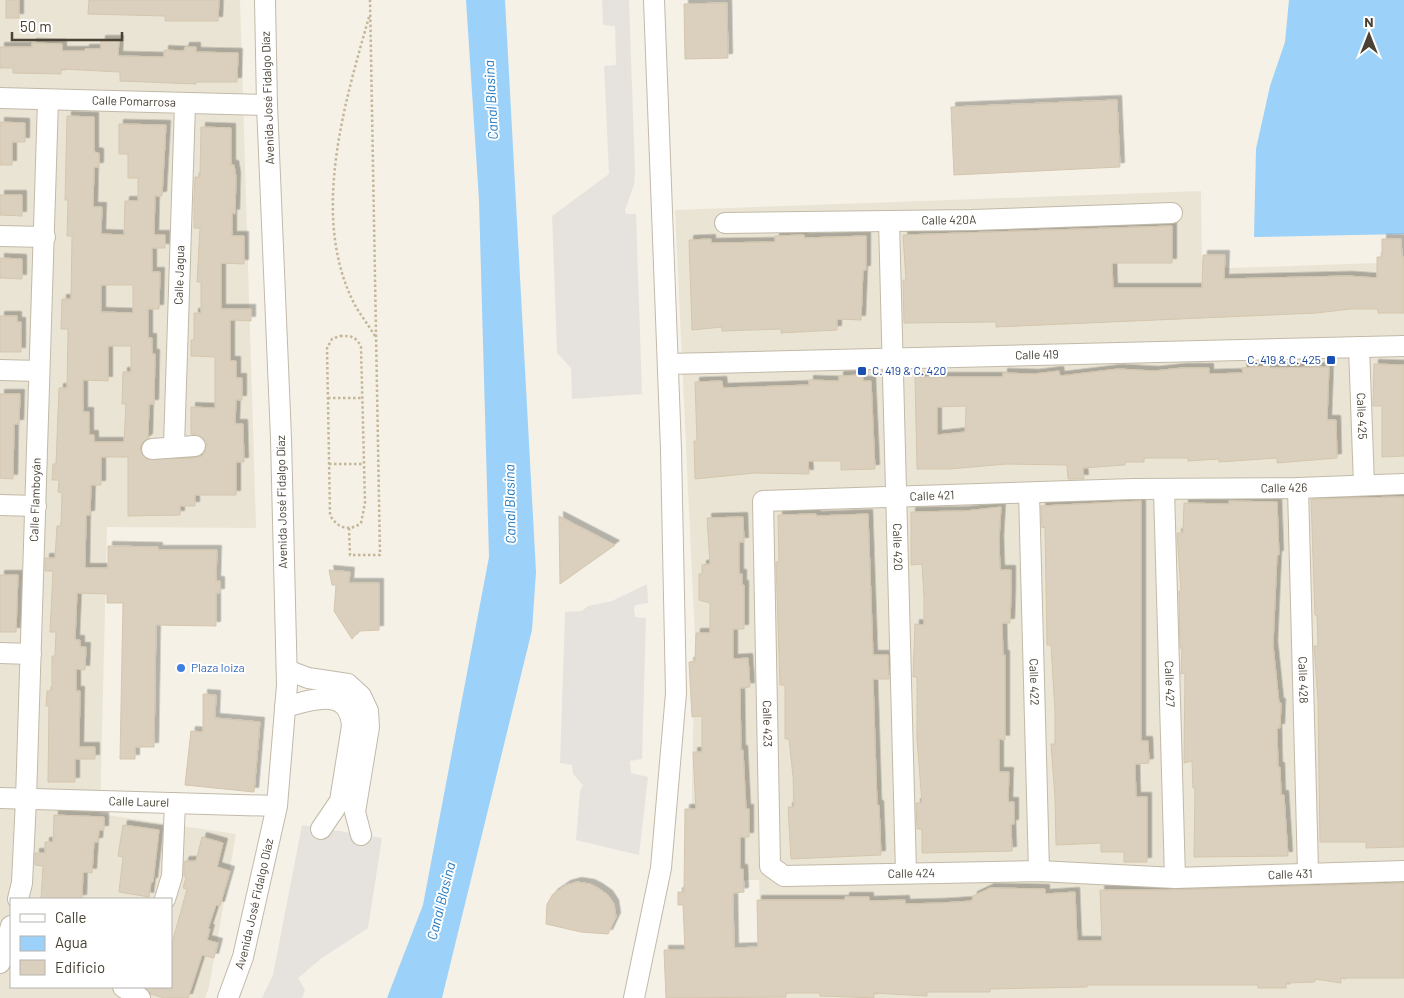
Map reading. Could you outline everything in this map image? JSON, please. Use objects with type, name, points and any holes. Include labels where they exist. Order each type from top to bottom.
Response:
[{"type":"street","name":"Avenida José Fidalgo Díaz","points":[[228,998],[243,957],[277,806],[287,670],[281,438],[267,105],[265,0]]},
{"type":"street","points":[[634,998],[661,868],[676,693],[668,364],[654,0]]},
{"type":"street","name":"Calle Pomarrosa","points":[[0,98],[267,105]]},
{"type":"street","name":"Calle Flamboyán","points":[[18,898],[22,882],[26,799],[48,100]]},
{"type":"street","name":"Calle Jagua","points":[[174,446],[185,104]]},
{"type":"street","name":"Calle 420A","points":[[725,224],[1172,212]]},
{"type":"street","name":"Calle 420","points":[[889,221],[906,873]]},
{"type":"street","points":[[0,236],[45,236]]},
{"type":"street","name":"Calle 419","points":[[668,364],[1404,346]]},
{"type":"street","name":"Calle 425","points":[[1359,347],[1364,485]]},
{"type":"street","points":[[0,370],[39,371]]},
{"type":"street","points":[[152,449],[195,446]]},
{"type":"street","name":"Calle 426","points":[[1164,490],[1404,484]]},
{"type":"street","name":"Calle 421","points":[[765,565],[763,501],[1134,488],[1164,490]]},
{"type":"street","name":"Calle 428","points":[[1298,488],[1308,872]]},
{"type":"street","name":"Calle 427","points":[[1164,490],[1176,878]]},
{"type":"street","name":"Calle 422","points":[[1029,493],[1039,871]]},
{"type":"street","points":[[0,505],[36,506]]},
{"type":"street","name":"Calle 423","points":[[765,565],[770,866],[784,876]]},
{"type":"street","points":[[0,653],[31,654]]},
{"type":"street","points":[[287,670],[308,678],[348,684],[361,696],[368,710],[369,726],[356,812],[361,835]]},
{"type":"street","points":[[285,707],[325,698],[339,701],[347,707],[352,716],[340,801],[321,828]]},
{"type":"street","name":"Calle Laurel","points":[[0,798],[277,806]]},
{"type":"street","points":[[165,898],[172,876],[175,803]]},
{"type":"street","name":"Calle 424","points":[[784,876],[1039,871],[1176,878]]},
{"type":"street","name":"Calle 431","points":[[1176,878],[1308,872],[1404,871]]},
{"type":"street","points":[[0,963],[6,934]]},
{"type":"path","points":[[350,528],[350,555],[380,555],[370,0]]},
{"type":"path","points":[[370,13],[338,145],[333,188],[334,224],[342,267],[356,306],[375,336]]},
{"type":"path","points":[[340,336],[352,336],[358,340],[361,347],[362,398],[364,515],[361,523],[355,528],[342,528],[334,522],[330,515],[327,348],[332,339],[340,336]]},
{"type":"path","points":[[328,398],[362,398]]},
{"type":"path","points":[[329,464],[364,464]]},
{"type":"shaded area","points":[[0,0],[240,0],[256,528],[107,527],[100,814],[236,834],[209,987],[205,998],[0,998]]},
{"type":"shaded area","points":[[602,0],[629,0],[635,173],[634,185],[625,210],[626,214],[636,214],[642,394],[572,399],[571,368],[557,353],[552,216],[609,174],[604,66],[616,65],[615,26],[603,25]]},
{"type":"shaded area","points":[[1201,191],[1202,269],[1404,262],[1404,998],[763,998],[759,880],[690,880],[695,639],[675,210]]},
{"type":"shaded area","points":[[647,584],[648,603],[636,605],[634,608],[635,617],[646,618],[642,759],[630,761],[631,773],[648,777],[639,855],[576,840],[580,791],[583,785],[573,774],[572,765],[560,763],[565,612],[582,611],[588,606],[612,601]]},
{"type":"shaded area","points":[[302,825],[382,838],[368,928],[322,958],[298,978],[305,990],[302,998],[262,998],[273,975]]},
{"type":"water","name":"Canal Blasina","points":[[466,0],[505,0],[536,572],[532,630],[442,998],[387,998],[423,905],[489,557],[479,200]]},
{"type":"water","points":[[1289,0],[1404,0],[1404,234],[1254,237],[1256,149],[1270,86],[1285,42]]},
{"type":"building","points":[[6,0],[19,0],[19,18],[6,18]]},
{"type":"building","points":[[89,0],[219,0],[218,21],[165,21],[165,16],[88,14]]},
{"type":"building","points":[[727,3],[728,58],[685,59],[684,4]]},
{"type":"building","points":[[101,40],[119,40],[118,56],[164,57],[164,50],[184,51],[185,47],[196,47],[196,52],[238,53],[237,82],[196,82],[196,84],[120,81],[120,72],[61,69],[61,74],[13,73],[13,68],[0,68],[0,47],[32,47],[32,43],[62,44],[62,51],[85,51],[85,49],[101,49]]},
{"type":"building","points":[[1117,100],[1120,167],[954,175],[951,107]]},
{"type":"building","points":[[67,116],[94,117],[94,152],[99,153],[99,167],[94,167],[93,207],[102,207],[101,234],[124,235],[125,201],[138,201],[138,178],[128,178],[128,154],[119,154],[119,124],[166,125],[162,196],[155,196],[154,235],[165,235],[165,248],[152,248],[152,272],[160,272],[159,309],[148,309],[148,338],[152,338],[152,354],[155,354],[154,404],[149,404],[148,438],[142,443],[140,449],[146,459],[202,456],[207,445],[201,436],[191,434],[191,407],[215,408],[215,357],[191,356],[191,340],[194,340],[194,313],[201,313],[201,282],[197,282],[200,228],[194,228],[194,199],[195,177],[200,177],[201,127],[231,128],[231,165],[234,165],[236,177],[235,214],[232,213],[232,236],[244,236],[244,264],[221,263],[221,309],[251,309],[251,321],[230,320],[230,361],[236,361],[236,378],[242,378],[242,400],[236,400],[235,424],[243,424],[244,462],[236,462],[236,495],[195,495],[195,506],[180,506],[180,515],[128,516],[128,457],[101,457],[101,485],[91,485],[90,515],[86,515],[85,568],[108,568],[108,546],[158,547],[158,550],[217,550],[216,581],[220,581],[220,593],[216,593],[216,626],[156,625],[154,747],[135,747],[135,759],[120,759],[123,603],[107,603],[107,594],[77,593],[75,640],[80,640],[80,647],[86,647],[85,670],[76,669],[76,691],[80,691],[79,747],[95,747],[95,759],[75,759],[75,782],[48,782],[49,706],[46,706],[47,691],[52,691],[52,656],[55,656],[56,632],[50,632],[53,571],[45,571],[45,558],[55,558],[57,526],[61,526],[62,493],[58,492],[59,480],[52,480],[53,464],[56,464],[59,388],[67,388],[68,329],[61,329],[62,299],[71,299],[72,236],[67,236],[68,200],[65,200]],"holes":[[[101,285],[133,285],[133,313],[101,312]],[[108,346],[131,346],[131,372],[123,372],[122,404],[126,404],[124,442],[94,442],[94,435],[89,435],[89,412],[83,412],[83,380],[108,381]]]},
{"type":"building","points":[[0,122],[25,123],[25,142],[12,142],[12,165],[0,165]]},
{"type":"building","points":[[0,195],[22,195],[22,216],[0,215]]},
{"type":"building","points":[[1172,226],[1172,263],[1112,263],[1113,288],[1202,288],[1203,255],[1225,255],[1224,279],[1348,276],[1377,278],[1377,257],[1382,257],[1382,239],[1401,239],[1402,257],[1404,257],[1404,313],[1378,313],[1378,309],[1351,309],[1316,313],[996,327],[996,322],[904,323],[903,280],[906,280],[903,235]]},
{"type":"building","points":[[804,235],[804,238],[866,236],[866,270],[863,270],[861,320],[837,319],[837,330],[781,333],[781,329],[722,331],[722,327],[692,330],[689,240],[711,239],[711,243],[775,242],[775,236]]},
{"type":"building","points":[[0,258],[22,259],[22,279],[0,278]]},
{"type":"building","points":[[0,316],[17,316],[17,322],[21,322],[21,352],[0,352]]},
{"type":"building","points":[[1374,364],[1404,365],[1404,456],[1382,457],[1382,406],[1373,406]]},
{"type":"building","points":[[1269,366],[1270,368],[1329,367],[1327,420],[1336,420],[1337,458],[1277,463],[1277,458],[1219,462],[1219,459],[1188,461],[1188,458],[1144,458],[1144,462],[1125,462],[1125,465],[1083,468],[1084,479],[1068,479],[1067,465],[1006,464],[949,469],[917,469],[915,377],[1003,377],[1003,373],[1034,374],[1059,371],[1060,376],[1118,369],[1154,371],[1182,368],[1209,368],[1209,374],[1243,373],[1242,368]],"holes":[[[966,406],[965,432],[937,435],[937,407]]]},
{"type":"building","points":[[863,375],[863,381],[871,381],[875,469],[841,470],[841,461],[808,461],[809,474],[755,473],[695,479],[694,441],[697,441],[695,382],[722,381],[723,388],[809,385],[809,380],[839,381],[839,376]]},
{"type":"building","points":[[0,394],[20,394],[19,424],[14,424],[13,479],[0,478]]},
{"type":"building","points":[[1404,497],[1404,847],[1366,848],[1366,842],[1320,842],[1318,701],[1314,646],[1318,646],[1317,615],[1315,615],[1311,499]]},
{"type":"building","points":[[1141,501],[1141,741],[1148,741],[1149,763],[1135,764],[1136,797],[1147,797],[1147,862],[1124,862],[1124,852],[1101,852],[1101,843],[1056,845],[1051,744],[1055,744],[1055,712],[1051,645],[1047,645],[1045,527],[1042,528],[1041,506]]},
{"type":"building","points":[[1229,501],[1277,502],[1279,555],[1277,555],[1273,645],[1279,703],[1281,703],[1280,728],[1277,728],[1278,767],[1280,767],[1281,795],[1284,795],[1288,856],[1194,857],[1195,788],[1193,788],[1192,761],[1184,763],[1185,673],[1181,674],[1182,648],[1180,648],[1179,591],[1181,591],[1177,533],[1183,533],[1184,503],[1229,504]]},
{"type":"building","points":[[1001,507],[1000,570],[1011,570],[1011,593],[1010,623],[1002,623],[1003,655],[1005,655],[1005,740],[999,739],[999,772],[1009,772],[1008,802],[1014,802],[1014,824],[1011,824],[1012,851],[922,853],[922,829],[917,829],[916,803],[922,803],[917,739],[917,677],[913,677],[915,624],[924,625],[924,599],[922,564],[911,565],[911,512],[965,511]]},
{"type":"building","points":[[816,514],[816,516],[868,514],[873,655],[888,655],[889,679],[873,679],[877,805],[879,805],[881,855],[791,859],[788,807],[794,807],[793,776],[789,739],[785,739],[785,685],[780,685],[776,562],[779,562],[778,515]]},
{"type":"building","points":[[559,516],[615,545],[560,584]]},
{"type":"building","points":[[743,517],[744,542],[739,542],[739,574],[742,574],[742,585],[744,585],[744,629],[733,629],[733,659],[748,658],[750,687],[740,688],[741,750],[743,750],[746,809],[749,809],[749,837],[740,837],[740,869],[743,869],[744,892],[733,893],[734,948],[758,947],[757,900],[845,900],[845,897],[869,897],[869,901],[905,900],[905,904],[972,901],[973,896],[990,888],[1045,889],[1045,894],[1075,892],[1077,941],[1102,941],[1100,890],[1166,890],[1404,883],[1404,978],[1341,978],[1341,983],[1315,979],[1315,982],[1286,983],[1286,988],[1258,988],[1258,985],[1087,985],[1087,987],[990,989],[990,992],[927,992],[927,996],[874,993],[874,998],[820,996],[820,993],[786,993],[786,997],[666,998],[664,950],[685,950],[683,905],[678,905],[678,892],[684,892],[685,809],[696,809],[693,752],[702,752],[702,716],[692,717],[689,662],[695,661],[696,633],[710,633],[710,603],[699,600],[699,574],[702,574],[702,565],[710,564],[707,518]]},
{"type":"building","points":[[329,570],[350,572],[349,583],[379,583],[379,630],[359,631],[352,639],[334,611],[336,585],[332,585]]},
{"type":"building","points":[[0,575],[18,575],[16,632],[0,632]]},
{"type":"building","points":[[203,694],[216,695],[215,718],[260,722],[254,792],[185,785],[191,731],[203,732]]},
{"type":"building","points":[[54,815],[104,817],[104,830],[99,830],[98,842],[94,842],[92,873],[83,872],[82,898],[41,898],[43,866],[35,865],[35,853],[45,853],[45,842],[53,842]]},
{"type":"building","points":[[123,825],[159,830],[153,882],[151,882],[149,897],[119,892],[123,857],[118,856]]},
{"type":"building","points":[[202,837],[223,843],[217,867],[230,871],[220,906],[216,905],[208,929],[210,929],[207,940],[218,943],[214,958],[202,955],[188,998],[164,998],[151,994],[145,988],[172,988],[172,943],[187,889],[183,888],[186,877],[184,876],[184,863],[185,861],[196,861]]},
{"type":"building","points":[[577,882],[590,884],[598,888],[608,895],[614,904],[616,917],[608,934],[581,932],[546,924],[547,904],[553,894],[566,885]]},
{"type":"place","name":"C. 419 & C. 425","points":[[1331,360]]},
{"type":"place","name":"C. 419 & C. 420","points":[[862,371]]},
{"type":"place","name":"Plaza loiza","points":[[181,668]]}]
